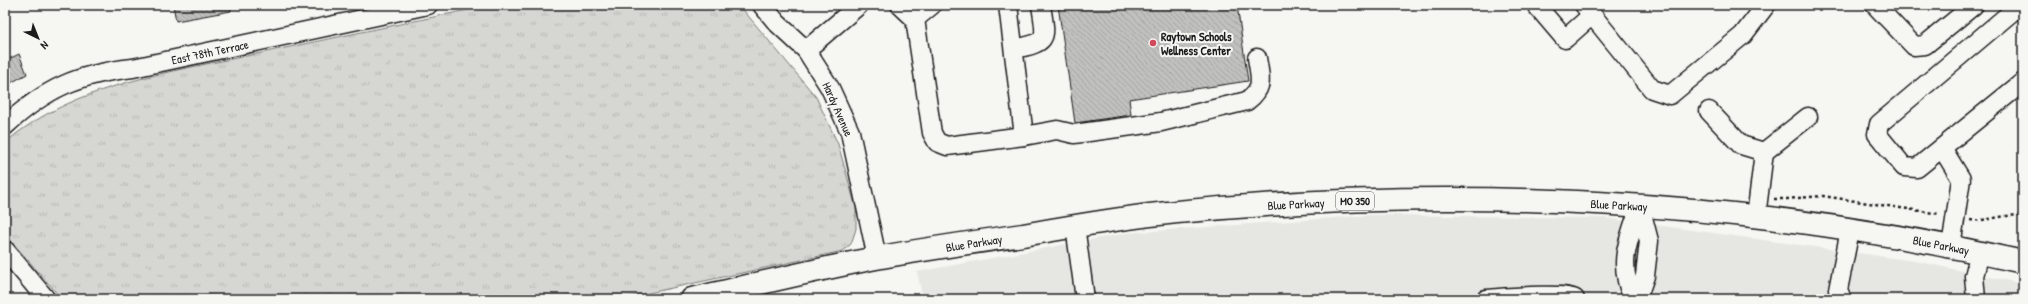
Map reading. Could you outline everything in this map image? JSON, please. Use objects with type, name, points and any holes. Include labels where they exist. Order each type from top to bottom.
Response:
[{"type":"highway","name":"Blue Parkway","points":[[692,299],[877,258],[1075,226],[1175,212],[1296,203],[1403,199],[1519,200],[1640,206],[1756,217],[1850,230],[1951,247],[2023,262]]},
{"type":"street","name":"East 78th Terrace","points":[[5,126],[28,105],[69,82],[105,71],[133,68],[428,5]]},
{"type":"street","name":"Hardy Avenue","points":[[762,5],[777,23],[806,50],[830,88],[850,132],[877,258]]},
{"type":"street","points":[[806,50],[859,5]]},
{"type":"street","points":[[900,5],[915,19],[932,133],[937,142],[947,146],[1024,136],[1056,130],[1074,134],[1161,122],[1247,101],[1256,94],[1261,85],[1257,58]]},
{"type":"street","points":[[915,19],[932,5]]},
{"type":"street","points":[[1008,5],[1024,136]]},
{"type":"street","points":[[1014,48],[1036,44],[1042,40],[1045,34],[1041,5]]},
{"type":"street","points":[[1536,5],[1566,39],[1588,10],[1652,89],[1670,96],[1743,36],[1766,5]]},
{"type":"street","points":[[1875,5],[1914,46],[1925,45],[1974,5]]},
{"type":"street","points":[[2020,5],[1879,124],[1877,134],[1904,168],[1917,168],[2023,82]]},
{"type":"street","points":[[1709,111],[1740,145],[1764,152]]},
{"type":"street","points":[[1756,217],[1764,152],[1808,117]]},
{"type":"street","points":[[1942,148],[1962,179],[1951,247]]},
{"type":"street","points":[[1633,299],[1627,284],[1624,263],[1628,242],[1640,206]]},
{"type":"street","points":[[1637,299],[1645,276],[1649,241],[1640,206]]},
{"type":"street","points":[[1075,226],[1085,299]]},
{"type":"street","points":[[1842,299],[1838,290],[1850,230]]},
{"type":"street","points":[[5,250],[46,299]]},
{"type":"street","points":[[1976,299],[1974,276],[1980,252]]},
{"type":"street","points":[[1486,299],[1560,295],[1572,296],[1575,299]]},
{"type":"path","points":[[1770,199],[1823,196],[1942,214]]},
{"type":"path","points":[[1970,220],[1983,221],[2012,216],[2023,216]]},
{"type":"shaded area","points":[[1373,215],[1605,218],[1915,261],[2023,284],[2023,299],[923,299],[917,272],[1127,233]]},
{"type":"green space","points":[[483,5],[739,5],[816,97],[838,144],[856,208],[856,229],[851,244],[843,251],[621,299],[62,299],[5,234],[5,143],[32,123],[61,107],[93,93],[160,74],[472,9]]},
{"type":"building","points":[[173,5],[230,5],[231,11],[176,21]]},
{"type":"building","name":"Raytown Schools Wellness Center","points":[[1058,5],[1237,5],[1248,81],[1129,99],[1131,115],[1075,123]]},
{"type":"building","points":[[19,54],[27,74],[5,86],[5,61]]},
{"type":"place","name":"Raytown Schools Wellness Center","points":[[1153,43]]}]
